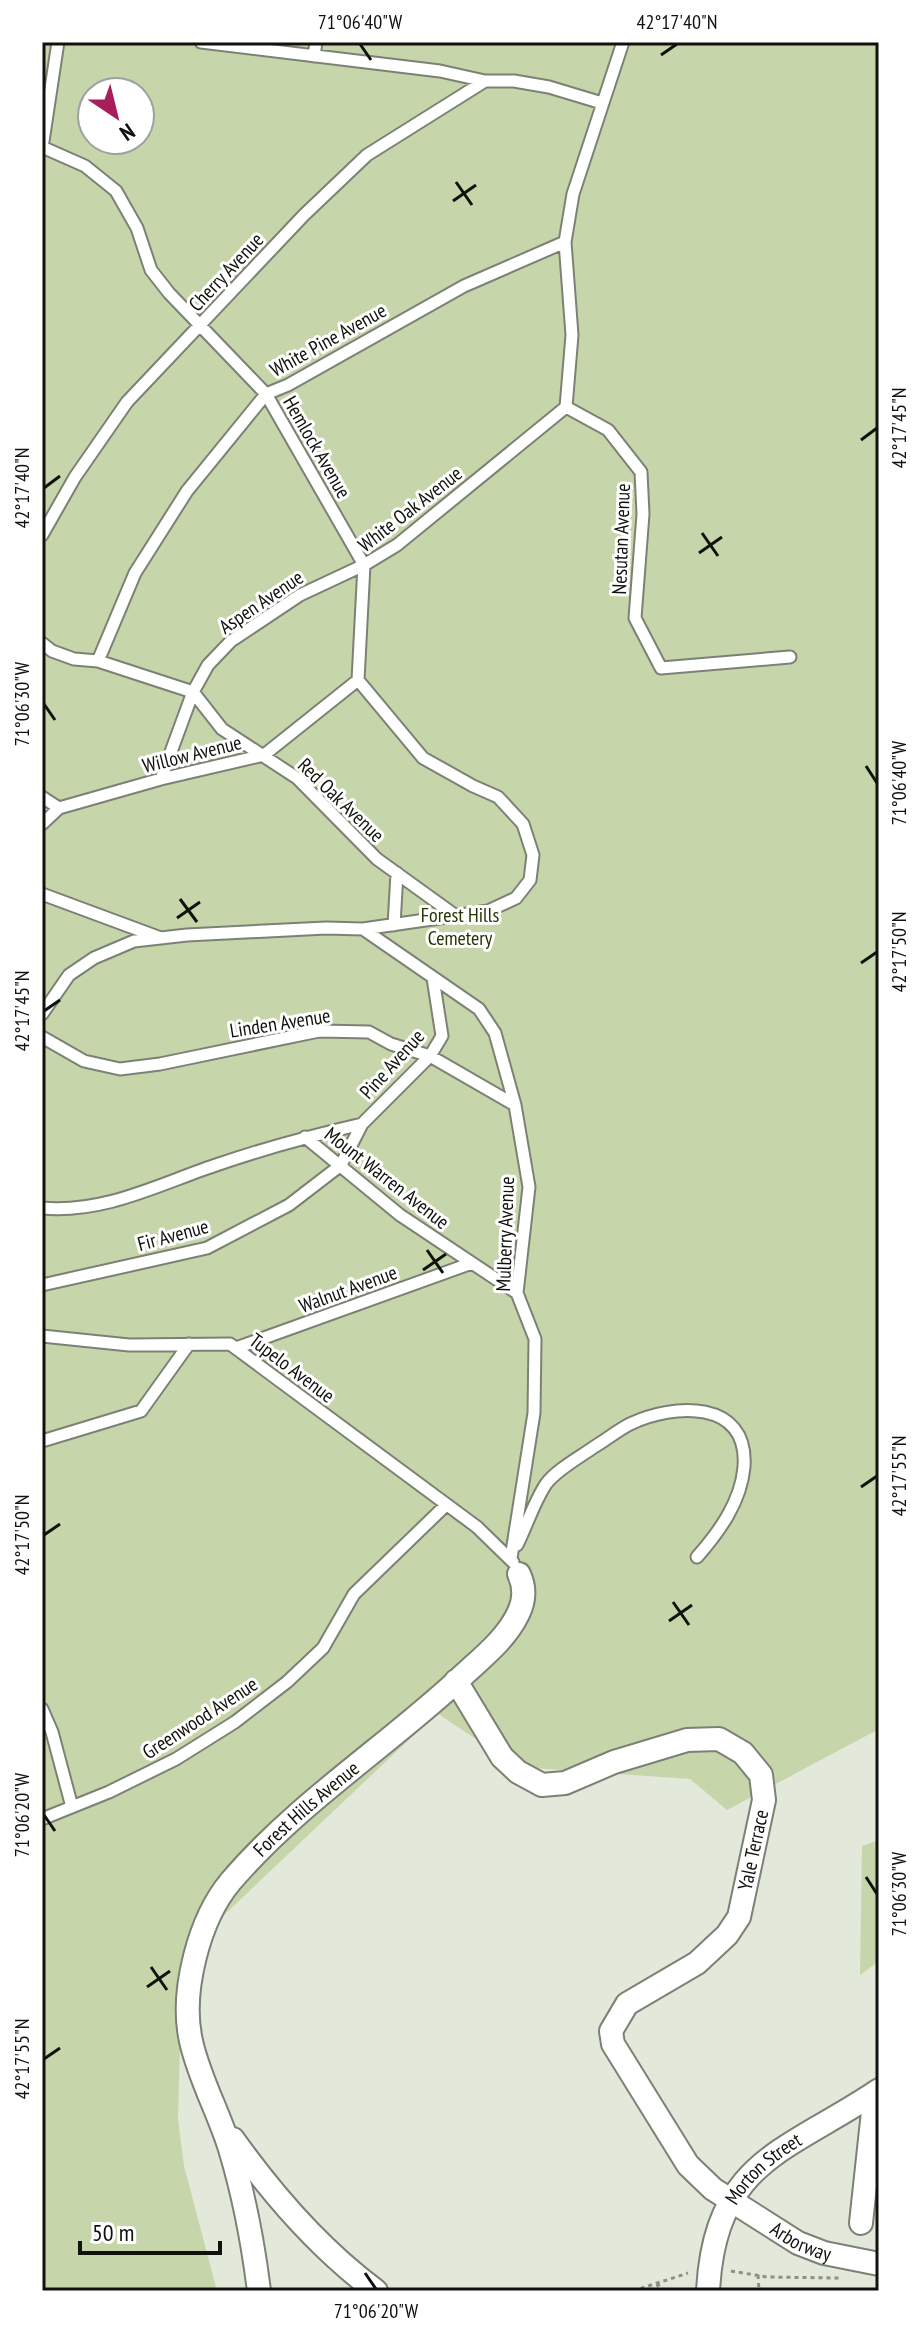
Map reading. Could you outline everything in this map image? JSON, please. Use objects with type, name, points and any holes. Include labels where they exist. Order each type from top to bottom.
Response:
[{"type":"street","name":"Forest Hills Avenue","points":[[259,2291],[243,2196],[191,2039],[191,1967],[204,1924],[229,1883],[294,1815],[499,1642],[518,1614],[524,1596],[515,1566]]},
{"type":"street","name":"Yale Terrace","points":[[456,1681],[502,1757],[518,1772],[542,1785],[565,1783],[614,1762],[687,1740],[719,1739],[743,1753],[761,1775],[764,1800],[739,1917],[727,1935],[697,1963],[627,2004],[611,2031],[613,2044],[688,2165],[730,2201]]},
{"type":"street","name":"Morton Street","points":[[702,2283],[730,2201],[760,2164],[877,2092]]},
{"type":"street","points":[[861,2223],[877,2092]]},
{"type":"street","name":"Forest Hills Avenue","points":[[216,2110],[268,2185],[328,2248],[376,2291]]},
{"type":"street","name":"Arborway","points":[[730,2201],[798,2243],[851,2260],[879,2264]]},
{"type":"lane","points":[[42,148],[58,42]]},
{"type":"lane","points":[[201,42],[440,71],[485,81],[514,81],[602,103]]},
{"type":"lane","points":[[314,56],[316,42]]},
{"type":"lane","points":[[566,407],[572,335],[565,242],[573,194],[623,42]]},
{"type":"lane","name":"Cherry Avenue","points":[[42,535],[75,477],[127,402],[304,215],[367,155],[485,81]]},
{"type":"lane","name":"Hemlock Avenue","points":[[42,148],[85,166],[116,191],[137,228],[151,270],[169,293],[266,394],[364,565]]},
{"type":"lane","name":"White Pine Avenue","points":[[98,661],[135,573],[187,491],[266,394],[288,385],[464,286],[565,242]]},
{"type":"lane","name":"White Oak Avenue","points":[[358,680],[364,565],[397,545],[566,407]]},
{"type":"lane","name":"Nesutan Avenue","points":[[566,407],[608,430],[641,472],[643,514],[635,618],[661,668],[790,657]]},
{"type":"lane","name":"Aspen Avenue","points":[[161,779],[193,692],[208,665],[231,641],[300,595],[364,565]]},
{"type":"lane","points":[[42,643],[52,651],[74,659],[98,661],[193,692]]},
{"type":"lane","points":[[42,1014],[69,975],[94,958],[134,941],[288,930],[363,929],[488,911],[516,898],[530,880],[533,855],[523,824],[498,797],[423,758],[358,680]]},
{"type":"lane","name":"Willow Avenue","points":[[42,824],[59,808],[161,779],[264,755],[358,680]]},
{"type":"lane","name":"Red Oak Avenue","points":[[193,692],[222,729],[297,778],[377,859],[456,916]]},
{"type":"lane","points":[[42,797],[59,808]]},
{"type":"lane","points":[[394,925],[397,873]]},
{"type":"lane","points":[[42,884],[46,895],[160,938]]},
{"type":"lane","name":"Mulberry Avenue","points":[[363,929],[479,1009],[495,1033],[515,1105],[529,1187],[517,1293],[535,1339],[534,1413],[515,1566]]},
{"type":"lane","name":"Pine Avenue","points":[[341,1165],[362,1124],[430,1056],[442,1036],[433,978]]},
{"type":"lane","name":"Linden Avenue","points":[[42,1037],[84,1061],[120,1069],[160,1064],[319,1031],[369,1032],[391,1044],[430,1056],[515,1105]]},
{"type":"lane","name":"Pine Avenue","points":[[305,1137],[362,1124]]},
{"type":"lane","name":"Mount Warren Avenue","points":[[42,1208],[70,1211],[153,1190],[217,1164],[305,1137],[400,1215],[517,1293]]},
{"type":"lane","name":"Fir Avenue","points":[[42,1285],[207,1248],[289,1205],[341,1165]]},
{"type":"lane","name":"Walnut Avenue","points":[[236,1348],[472,1263]]},
{"type":"lane","name":"Tupelo Avenue","points":[[42,1336],[129,1345],[230,1344],[477,1527],[515,1566]]},
{"type":"lane","points":[[42,1441],[141,1411],[189,1344]]},
{"type":"lane","points":[[515,1566],[547,1482],[631,1423],[686,1409],[720,1415],[739,1436],[744,1466],[735,1502],[717,1534],[697,1557]]},
{"type":"lane","name":"Greenwood Avenue","points":[[42,1819],[176,1759],[235,1722],[287,1682],[323,1648],[354,1594],[446,1505]]},
{"type":"lane","points":[[42,1709],[52,1732],[72,1807]]},
{"type":"path","name":"Arborway","points":[[723,2272],[847,2278]]},
{"type":"path","points":[[650,2291],[667,2280],[689,2273],[702,2283]]},
{"type":"path","points":[[758,2275],[759,2291]]},
{"type":"path","points":[[633,2291],[656,2287]]},
{"type":"green space","name":"Forest Hills Cemetery","points":[[42,42],[879,42],[879,1729],[727,1810],[690,1779],[518,1767],[437,1713],[224,1915],[182,1977],[178,2119],[184,2166],[217,2291],[42,2291]]},
{"type":"green space","points":[[879,1840],[879,1961],[860,1975],[862,1846]]}]
